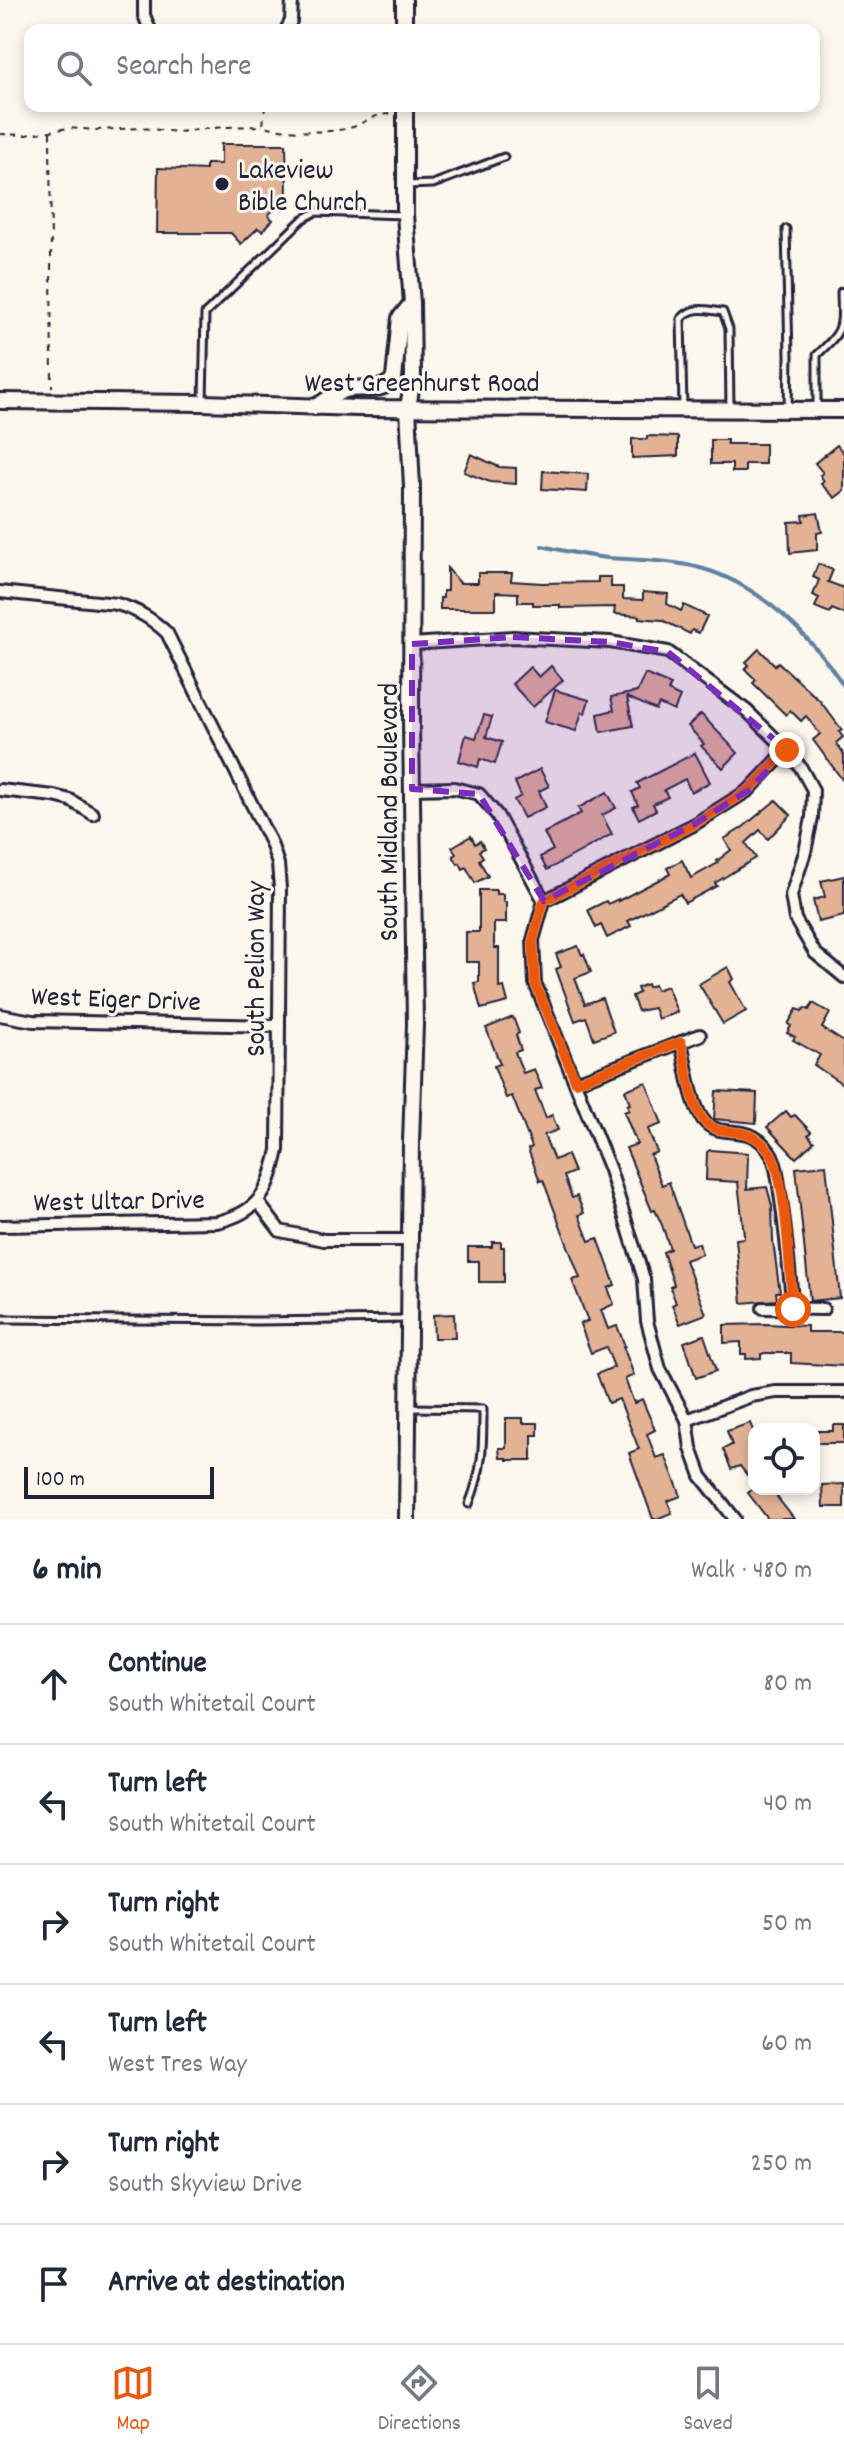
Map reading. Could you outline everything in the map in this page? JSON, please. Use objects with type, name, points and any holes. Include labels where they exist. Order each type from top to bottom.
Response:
[{"type":"main road","points":[[404,0],[404,24]]},
{"type":"main road","name":"South Midland Boulevard","points":[[405,112],[405,215],[412,303],[413,377],[408,408],[412,487],[415,1024],[407,1519]]},
{"type":"main road","points":[[315,407],[345,390],[378,389],[389,385],[394,378],[400,318],[412,303]]},
{"type":"main road","name":"West Greenhurst Road","points":[[0,401],[408,408],[844,410]]},
{"type":"street","points":[[144,0],[148,24]]},
{"type":"street","points":[[289,24],[292,0]]},
{"type":"street","name":"South Pelion Way","points":[[0,592],[117,604],[152,619],[167,633],[274,854],[280,888],[278,1150],[271,1180],[258,1202]]},
{"type":"street","points":[[412,644],[513,637],[610,642],[668,652],[747,711],[787,750],[813,790],[812,818],[805,852],[791,895],[795,919],[815,953],[844,977]]},
{"type":"street","points":[[544,901],[693,825],[749,790],[787,750]]},
{"type":"street","points":[[412,789],[454,788],[479,794],[497,815],[544,901],[533,940],[535,983],[610,1170],[644,1279],[647,1321],[660,1369],[687,1420],[691,1448],[701,1476],[735,1519]]},
{"type":"street","points":[[0,790],[70,800],[93,814]]},
{"type":"street","name":"West Eiger Drive","points":[[0,1015],[33,1021],[279,1026]]},
{"type":"street","points":[[576,1082],[700,1035]]},
{"type":"street","points":[[681,1042],[697,1111],[707,1124],[719,1129],[746,1132],[758,1138],[772,1155],[785,1224],[793,1309]]},
{"type":"street","points":[[258,1202],[280,1231],[324,1240],[410,1240]]},
{"type":"street","name":"West Ultar Drive","points":[[0,1226],[217,1222],[236,1217],[258,1202]]},
{"type":"street","points":[[763,1308],[823,1309]]},
{"type":"street","points":[[687,1420],[751,1396],[776,1392],[844,1392]]},
{"type":"lane","points":[[405,185],[433,184],[504,157]]},
{"type":"lane","points":[[203,403],[205,314],[303,219],[316,212],[405,215]]},
{"type":"lane","points":[[786,229],[788,410]]},
{"type":"lane","points":[[817,410],[817,355],[838,336],[842,328],[841,292],[844,291]]},
{"type":"lane","points":[[683,409],[681,319],[688,310],[698,308],[723,312],[729,329],[730,409]]},
{"type":"lane","points":[[0,1319],[410,1319]]},
{"type":"lane","points":[[409,1408],[483,1409],[481,1469],[469,1504]]},
{"type":"path","points":[[263,126],[264,112]]},
{"type":"path","points":[[0,134],[26,135],[68,128],[142,128],[177,132],[263,126],[288,130],[346,129],[372,116],[394,112]]},
{"type":"path","points":[[50,132],[52,402]]},
{"type":"highlighted area","points":[[513,637],[610,642],[668,652],[787,750],[749,790],[693,825],[544,901],[479,794],[412,789],[412,644]]},
{"type":"building","name":"Lakeview Bible Church","points":[[221,144],[286,144],[287,198],[268,215],[273,220],[262,231],[258,228],[241,244],[231,233],[157,233],[158,168],[206,170],[206,164],[221,164]]},
{"type":"building","points":[[647,436],[678,437],[678,456],[632,458],[632,439],[647,439]]},
{"type":"building","points":[[711,440],[727,440],[727,444],[765,444],[765,464],[745,464],[745,472],[732,472],[732,464],[711,464]]},
{"type":"building","points":[[837,445],[844,454],[844,491],[835,498],[821,484],[824,481],[820,475],[823,473],[815,463]]},
{"type":"building","points":[[471,454],[499,467],[516,468],[516,484],[490,482],[464,472]]},
{"type":"building","points":[[543,471],[588,474],[587,492],[542,489]]},
{"type":"building","points":[[818,513],[822,532],[817,533],[817,550],[790,553],[789,522],[804,521],[803,515]]},
{"type":"building","points":[[818,564],[833,570],[828,582],[844,588],[844,614],[815,607],[819,598],[813,595],[819,580],[813,577]]},
{"type":"building","points":[[447,568],[460,583],[478,583],[478,573],[512,573],[511,581],[542,583],[598,582],[598,577],[611,577],[611,587],[623,587],[623,599],[643,600],[643,592],[668,594],[667,604],[681,611],[684,605],[707,616],[699,633],[692,630],[690,634],[662,620],[614,614],[615,607],[533,605],[533,602],[518,602],[518,593],[496,592],[496,609],[440,609],[440,598],[443,598],[443,591],[447,591]]},
{"type":"building","points":[[759,649],[775,665],[778,662],[820,701],[842,730],[839,732],[843,737],[836,743],[844,755],[844,782],[813,740],[820,734],[806,716],[801,721],[790,710],[786,715],[753,683],[756,680],[745,669],[749,665],[746,662]]},
{"type":"building","points":[[551,666],[563,680],[533,707],[512,684],[530,667],[539,677]]},
{"type":"building","points":[[645,674],[671,685],[668,691],[680,697],[674,711],[659,704],[656,710],[627,697],[633,726],[601,732],[598,714],[614,710],[611,697],[637,692]]},
{"type":"building","points":[[555,690],[589,700],[576,731],[545,722]]},
{"type":"building","points":[[701,714],[738,753],[723,768],[701,746],[704,744],[688,726]]},
{"type":"building","points":[[484,715],[492,717],[486,737],[502,742],[495,764],[480,759],[478,767],[459,761],[466,735],[476,738]]},
{"type":"building","points":[[695,753],[710,782],[691,792],[685,779],[664,790],[668,797],[653,804],[656,810],[639,819],[633,807],[638,805],[632,792],[640,788],[637,783]]},
{"type":"building","points":[[540,769],[549,786],[539,791],[546,807],[524,818],[514,800],[521,796],[515,782]]},
{"type":"building","points":[[607,792],[616,808],[602,815],[612,834],[547,870],[540,857],[553,850],[544,833],[581,813],[578,808]]},
{"type":"building","points":[[776,800],[791,815],[768,839],[760,830],[746,843],[756,858],[715,883],[717,886],[685,903],[680,894],[628,921],[631,926],[607,938],[601,925],[596,928],[588,910],[606,901],[608,904],[618,901],[670,874],[667,868],[682,860],[691,878],[718,863],[731,850],[724,839]]},
{"type":"building","points":[[471,836],[475,844],[480,841],[484,848],[479,851],[483,857],[479,860],[488,876],[475,883],[466,867],[463,869],[458,864],[452,847]]},
{"type":"building","points":[[844,876],[844,916],[818,922],[813,900],[825,897],[821,881]]},
{"type":"building","points":[[479,890],[496,890],[496,894],[503,894],[503,902],[506,902],[506,923],[494,923],[494,948],[499,948],[499,988],[504,987],[508,1002],[481,1009],[474,983],[479,982],[479,962],[466,962],[466,932],[479,932]]},
{"type":"building","points":[[578,946],[591,972],[575,978],[585,1004],[602,998],[614,1032],[594,1039],[586,1017],[575,1021],[556,969],[561,967],[556,954]]},
{"type":"building","points":[[728,967],[734,979],[730,982],[746,1011],[723,1024],[699,984]]},
{"type":"building","points":[[647,984],[648,987],[654,985],[656,990],[667,986],[677,1012],[658,1019],[654,1008],[638,1011],[632,996],[639,993],[637,988]]},
{"type":"building","points":[[813,1003],[830,1013],[822,1028],[844,1042],[844,1085],[814,1065],[820,1055],[793,1040],[795,1037],[787,1033],[791,1026],[788,1024],[797,1009],[809,1010]]},
{"type":"building","points":[[513,1017],[521,1050],[515,1052],[523,1073],[534,1069],[542,1088],[535,1090],[546,1118],[552,1115],[558,1130],[544,1135],[554,1160],[567,1155],[574,1172],[564,1176],[572,1198],[577,1196],[584,1213],[579,1215],[589,1241],[598,1238],[615,1285],[608,1288],[614,1304],[601,1310],[608,1329],[617,1326],[625,1346],[634,1375],[625,1379],[634,1403],[642,1399],[655,1430],[647,1434],[656,1458],[665,1455],[681,1496],[668,1501],[672,1513],[656,1519],[653,1519],[629,1453],[639,1449],[619,1399],[608,1403],[597,1374],[614,1367],[606,1347],[591,1353],[580,1324],[588,1321],[572,1280],[580,1278],[528,1149],[532,1147],[512,1096],[506,1098],[494,1066],[500,1064],[486,1028]]},
{"type":"building","points":[[646,1082],[662,1124],[648,1129],[657,1152],[650,1155],[662,1185],[669,1182],[691,1245],[699,1243],[702,1254],[685,1260],[706,1314],[680,1324],[672,1305],[676,1303],[670,1287],[674,1285],[663,1252],[670,1249],[626,1148],[637,1144],[624,1112],[629,1110],[627,1105],[630,1104],[625,1090]]},
{"type":"building","points":[[716,1091],[757,1093],[756,1123],[714,1119]]},
{"type":"building","points":[[786,1111],[791,1117],[795,1115],[811,1132],[808,1135],[814,1142],[796,1158],[767,1127]]},
{"type":"building","points":[[707,1152],[748,1153],[747,1189],[767,1187],[772,1206],[780,1292],[776,1292],[777,1300],[742,1303],[736,1239],[744,1238],[744,1235],[738,1182],[706,1180]]},
{"type":"building","points":[[826,1165],[840,1298],[810,1301],[796,1168]]},
{"type":"building","points":[[492,1242],[501,1242],[501,1247],[504,1247],[504,1282],[479,1282],[479,1261],[468,1261],[468,1247],[492,1247]]},
{"type":"building","points":[[454,1314],[455,1338],[434,1338],[433,1315]]},
{"type":"building","points":[[724,1325],[807,1326],[807,1332],[844,1332],[844,1366],[791,1363],[791,1353],[765,1353],[761,1354],[761,1358],[746,1359],[746,1354],[741,1354],[741,1342],[724,1343]]},
{"type":"building","points":[[704,1335],[716,1371],[696,1378],[684,1342]]},
{"type":"building","points":[[506,1418],[523,1418],[523,1423],[538,1423],[538,1435],[532,1435],[532,1460],[500,1458],[499,1448],[506,1448]]},
{"type":"building","points":[[748,1424],[748,1476],[740,1466],[731,1469],[723,1449],[732,1445],[727,1431]]},
{"type":"building","points":[[833,1425],[844,1425],[844,1443],[820,1443],[820,1431],[833,1431]]},
{"type":"building","points":[[844,1484],[844,1507],[823,1507],[822,1485]]},
{"type":"building","points":[[750,1495],[780,1495],[777,1497],[794,1519],[768,1519]]},
{"type":"waterway","points":[[542,546],[600,557],[677,563],[722,576],[743,586],[782,614],[816,649],[844,686]]},
{"type":"place","name":"Lakeview Bible Church","points":[[222,184]]},
{"type":"route","points":[[787,750],[749,790],[693,825],[544,901],[533,940],[535,983],[576,1082],[681,1042],[697,1111],[707,1124],[719,1129],[746,1132],[758,1138],[772,1155],[785,1224],[793,1309]]}]
